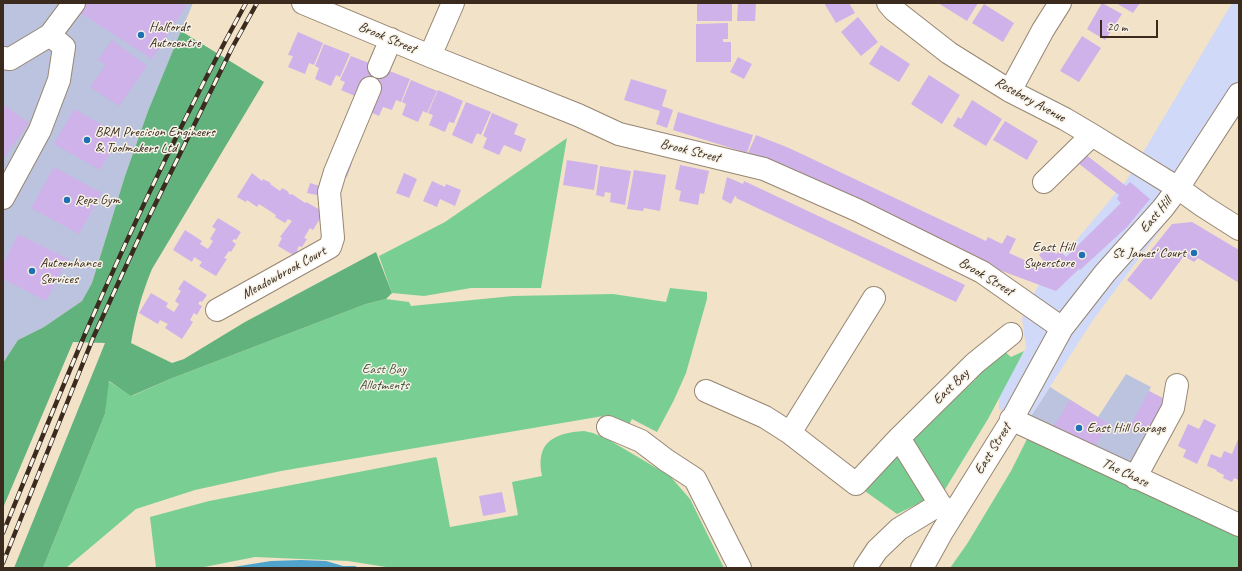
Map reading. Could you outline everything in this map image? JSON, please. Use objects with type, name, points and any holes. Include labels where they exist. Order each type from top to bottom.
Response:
[{"type":"street","points":[[3,58],[10,59],[50,35],[74,3]]},
{"type":"street","points":[[430,56],[453,3]]},
{"type":"street","name":"Rosebery Avenue","points":[[888,3],[894,10],[949,53],[1010,91],[1065,119],[1092,135],[1178,188],[1239,229]]},
{"type":"street","points":[[1010,91],[1043,30],[1060,3]]},
{"type":"street","name":"Brook Street","points":[[306,5],[578,115],[619,134],[764,170],[857,210],[982,272],[1062,328]]},
{"type":"street","points":[[3,198],[40,130],[59,80],[64,47],[50,35]]},
{"type":"street","points":[[379,67],[391,39]]},
{"type":"street","name":"Meadowbrook Court","points":[[217,310],[330,248],[332,238],[329,192],[335,172],[370,88]]},
{"type":"street","name":"East Hill","points":[[1062,328],[1106,273],[1163,208],[1178,188],[1239,94]]},
{"type":"street","points":[[1044,182],[1092,135]]},
{"type":"street","points":[[706,391],[765,417],[790,433],[874,298]]},
{"type":"street","name":"East Street","points":[[922,568],[946,510],[1011,419],[1062,328]]},
{"type":"street","name":"East Bay","points":[[790,433],[856,484],[899,438],[976,363],[1010,340]]},
{"type":"street","points":[[1135,478],[1173,408],[1178,385]]},
{"type":"street","name":"The Chase","points":[[1011,419],[1135,478],[1239,525]]},
{"type":"street","points":[[608,427],[641,441],[695,479],[740,568]]},
{"type":"street","points":[[864,568],[878,550],[900,529],[946,510],[899,438]]},
{"type":"shaded area","points":[[3,3],[193,3],[148,111],[125,176],[92,283],[82,301],[44,327],[18,340],[3,363]]},
{"type":"shaded area","points":[[1232,3],[1239,3],[1239,116],[1170,217],[1093,320],[1028,421],[999,409],[999,395],[1026,348],[1022,318],[1038,286],[1126,181]]},
{"type":"shaded area","points":[[1126,374],[1151,387],[1149,391],[1172,403],[1138,464],[1093,449],[1028,421],[1050,387],[1098,417]]},
{"type":"green space","points":[[181,31],[264,82],[152,269],[139,306],[131,343],[172,363],[184,359],[245,322],[376,252],[392,293],[386,299],[366,304],[170,379],[131,396],[109,381],[105,414],[43,568],[14,568],[105,343],[73,342],[3,508],[3,363],[18,340],[44,327],[82,301],[92,283],[125,176],[148,111]]},
{"type":"green space","points":[[567,138],[541,288],[471,288],[424,296],[392,293],[379,256],[445,222]]},
{"type":"green space","name":"East Bay Allotments","points":[[670,288],[707,292],[707,299],[686,373],[657,432],[632,419],[626,430],[609,415],[281,471],[195,490],[136,509],[66,568],[43,568],[105,414],[108,381],[132,396],[170,379],[366,304],[386,299],[409,302],[411,306],[513,296],[613,294],[666,302]]},
{"type":"green space","points":[[1024,351],[988,419],[944,491],[897,514],[862,489],[920,431],[976,379],[976,373],[1005,352],[1011,357]]},
{"type":"green space","points":[[584,431],[609,440],[670,476],[690,499],[724,568],[392,568],[348,561],[255,557],[199,568],[156,568],[150,517],[209,501],[436,457],[450,527],[518,515],[512,482],[542,476],[541,455],[544,447],[556,437],[573,432]]},
{"type":"green space","points":[[1029,435],[1239,530],[1239,568],[950,568],[967,544],[1011,471]]},
{"type":"water","points":[[271,561],[326,561],[343,566],[355,566],[359,568],[227,568]]},
{"type":"building","name":"Halfords Autocentre","points":[[83,3],[182,3],[186,6],[152,59],[77,11]]},
{"type":"building","points":[[697,3],[732,3],[732,21],[697,21]]},
{"type":"building","points":[[824,3],[849,3],[855,13],[836,23]]},
{"type":"building","points":[[938,3],[978,3],[967,21]]},
{"type":"building","points":[[1102,3],[1122,14],[1105,40],[1087,29]]},
{"type":"building","points":[[1116,3],[1140,3],[1133,13]]},
{"type":"building","points":[[738,4],[756,4],[755,21],[737,21]]},
{"type":"building","points":[[984,4],[1014,23],[1003,42],[972,23]]},
{"type":"building","points":[[858,17],[878,42],[861,56],[841,32]]},
{"type":"building","points":[[728,23],[728,39],[723,39],[723,42],[731,42],[731,62],[696,62],[696,24]]},
{"type":"building","points":[[298,32],[323,43],[314,65],[309,63],[305,74],[288,67],[293,56],[288,55]]},
{"type":"building","points":[[1082,36],[1101,48],[1079,82],[1060,71]]},
{"type":"building","points":[[112,40],[147,66],[119,106],[90,87],[106,65],[98,60]]},
{"type":"building","points":[[324,44],[350,54],[340,77],[336,75],[331,86],[315,79],[319,68],[315,66]]},
{"type":"building","points":[[881,45],[910,64],[899,82],[869,64]]},
{"type":"building","points":[[351,56],[410,79],[401,102],[396,100],[392,110],[383,107],[379,116],[368,111],[357,97],[341,90],[345,82],[340,80]]},
{"type":"building","points":[[738,57],[752,64],[744,79],[730,72]]},
{"type":"building","points":[[929,75],[960,95],[942,124],[911,104]]},
{"type":"building","points":[[631,79],[667,90],[662,106],[673,110],[667,128],[656,124],[660,111],[624,100]]},
{"type":"building","points":[[411,80],[437,91],[427,113],[423,111],[418,122],[402,115],[406,104],[402,102]]},
{"type":"building","points":[[438,90],[463,101],[454,123],[449,122],[445,132],[429,125],[433,115],[428,113]]},
{"type":"building","points":[[972,100],[1002,119],[986,146],[953,126],[958,117],[961,119]]},
{"type":"building","points":[[466,102],[491,112],[481,135],[477,133],[472,144],[452,135]]},
{"type":"building","points":[[3,104],[29,123],[3,159]]},
{"type":"building","name":"BRM Precision Engineers & Toolmakers Ltd","points":[[74,109],[120,135],[100,170],[54,144]]},
{"type":"building","points":[[678,112],[753,135],[747,153],[673,130]]},
{"type":"building","points":[[492,113],[518,124],[514,134],[526,139],[521,152],[504,145],[499,155],[483,148],[487,138],[483,136]]},
{"type":"building","points":[[1005,121],[1038,141],[1027,160],[993,140]]},
{"type":"building","points":[[756,135],[789,148],[986,241],[988,237],[1002,244],[1007,235],[1016,239],[1009,253],[1042,268],[1046,264],[1039,255],[1048,246],[1056,254],[1060,250],[1066,257],[1121,203],[1117,199],[1119,195],[1078,163],[1085,154],[1126,186],[1130,182],[1150,199],[1127,227],[1056,291],[991,267],[748,153]]},
{"type":"building","points":[[567,160],[598,165],[594,190],[563,185]]},
{"type":"building","points":[[346,161],[352,163],[347,177],[340,175]]},
{"type":"building","points":[[680,165],[709,171],[704,194],[700,193],[698,205],[679,201],[681,191],[675,189]]},
{"type":"building","points":[[600,166],[631,171],[625,205],[610,202],[611,193],[605,192],[604,197],[596,195]]},
{"type":"building","name":"Repz Gym","points":[[54,167],[102,193],[79,234],[31,208]]},
{"type":"building","points":[[634,170],[666,175],[660,211],[644,208],[643,211],[627,209]]},
{"type":"building","points":[[252,173],[262,181],[263,179],[271,183],[270,184],[280,191],[282,188],[305,203],[306,202],[324,212],[313,230],[310,228],[304,238],[307,239],[302,247],[299,246],[295,256],[278,246],[282,238],[280,237],[292,221],[288,219],[285,223],[259,204],[257,207],[247,200],[246,202],[237,197]]},
{"type":"building","points":[[404,173],[417,179],[409,198],[396,193]]},
{"type":"building","points":[[727,177],[743,184],[744,181],[965,285],[956,302],[736,198],[737,197],[735,196],[731,204],[722,199]]},
{"type":"building","points":[[432,181],[445,187],[446,184],[461,190],[455,206],[440,199],[437,207],[423,201]]},
{"type":"building","points":[[310,183],[320,186],[317,195],[307,193]]},
{"type":"building","points":[[218,218],[241,232],[236,240],[234,239],[232,241],[236,244],[231,252],[229,251],[224,258],[227,259],[216,276],[199,266],[202,262],[194,257],[192,262],[173,250],[185,230],[202,241],[200,244],[208,249],[213,241],[210,239],[216,229],[212,227]]},
{"type":"building","name":"St James' Court","points":[[1192,222],[1239,250],[1239,283],[1198,258],[1194,262],[1184,256],[1151,300],[1127,280],[1172,224]]},
{"type":"building","name":"Autoenhance Services","points":[[18,234],[68,259],[46,301],[3,279],[3,264]]},
{"type":"building","points":[[184,280],[207,295],[202,302],[200,301],[198,304],[202,306],[197,315],[194,313],[190,320],[193,322],[182,339],[165,328],[168,324],[160,320],[158,324],[139,313],[151,293],[168,303],[166,307],[174,312],[179,304],[175,301],[181,291],[178,289]]},
{"type":"building","points":[[1149,391],[1172,403],[1153,438],[1130,426]]},
{"type":"building","name":"East Hill Garage","points":[[1070,400],[1109,424],[1093,449],[1050,432]]},
{"type":"building","points":[[1204,419],[1216,425],[1197,464],[1183,457],[1186,450],[1178,446],[1188,424],[1199,429]]},
{"type":"building","points":[[1239,437],[1239,480],[1234,478],[1232,482],[1223,478],[1224,475],[1216,471],[1217,470],[1207,466],[1211,454],[1221,458],[1224,451],[1232,454]]},
{"type":"building","points":[[502,492],[506,512],[483,516],[479,496]]},
{"type":"railway","points":[[3,533],[85,334],[123,250],[182,125],[246,3]]},
{"type":"railway","points":[[3,563],[93,338],[144,227],[232,48],[257,3]]},
{"type":"place","name":"Halfords Autocentre","points":[[141,35]]},
{"type":"place","name":"BRM Precision Engineers & Toolmakers Ltd","points":[[87,140]]},
{"type":"place","name":"Repz Gym","points":[[67,200]]},
{"type":"place","name":"St James' Court","points":[[1194,253]]},
{"type":"place","name":"East Hill Superstore","points":[[1082,255]]},
{"type":"place","name":"Autoenhance Services","points":[[32,271]]},
{"type":"place","name":"East Hill Garage","points":[[1079,428]]}]
